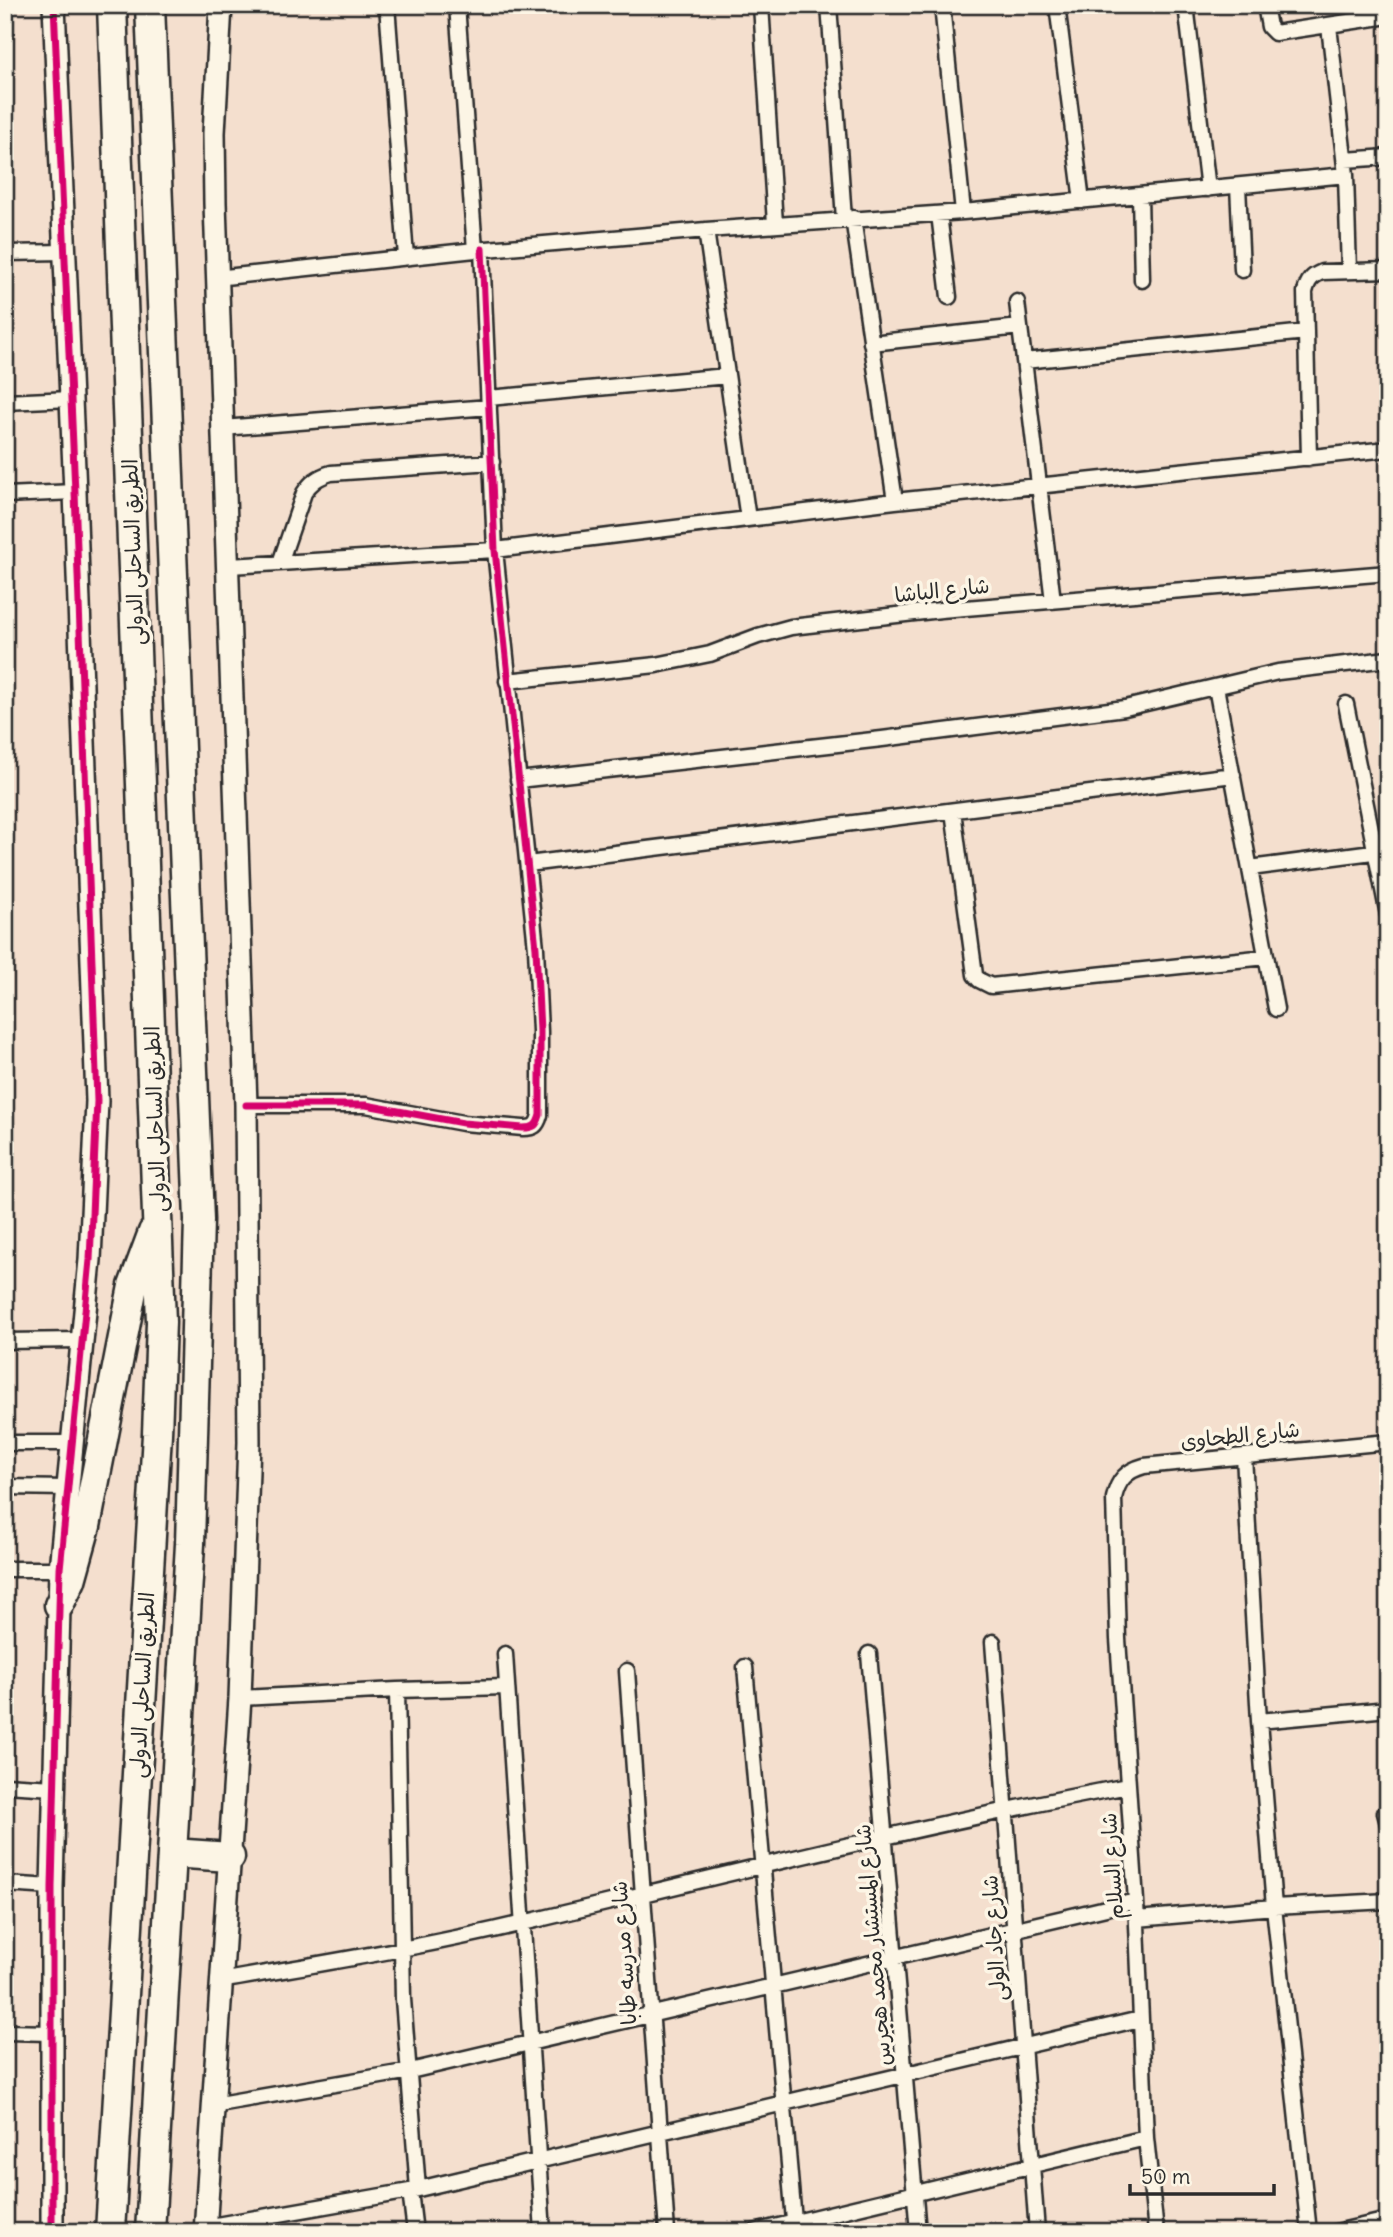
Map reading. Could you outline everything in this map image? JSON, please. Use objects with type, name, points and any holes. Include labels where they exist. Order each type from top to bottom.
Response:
[{"type":"highway","name":"الطريق الساحلى الدولى","points":[[110,2232],[157,1434],[161,1322],[112,5]]},
{"type":"highway","name":"الطريق الساحلى الدولى","points":[[150,5],[199,1220],[190,1544],[150,2232]]},
{"type":"highway","points":[[59,1605],[71,1580],[86,1527],[133,1286],[144,1252],[159,1220]]},
{"type":"highway","points":[[173,1853],[230,1857]]},
{"type":"street","points":[[52,2232],[52,1888],[60,1569],[94,1194],[97,1101],[54,5]]},
{"type":"street","points":[[221,5],[215,133],[216,278],[229,566],[246,1105],[249,1441],[240,1698],[205,2229],[414,2190],[537,2162],[658,2130],[1140,2018]]},
{"type":"street","points":[[387,5],[406,257]]},
{"type":"street","points":[[246,1105],[366,1105],[494,1127],[532,1128],[538,1124],[540,1115],[536,948],[495,550],[479,249],[457,5]]},
{"type":"street","points":[[761,5],[775,224]]},
{"type":"street","points":[[829,5],[849,219],[872,342],[895,501]]},
{"type":"street","points":[[942,5],[962,212]]},
{"type":"street","points":[[1057,5],[1082,201]]},
{"type":"street","points":[[1186,5],[1208,189]]},
{"type":"street","points":[[1265,5],[1269,27],[1275,33],[1388,16]]},
{"type":"street","points":[[1329,26],[1345,167],[1349,271]]},
{"type":"street","points":[[216,278],[479,249],[706,229],[939,214],[1238,186],[1388,157]]},
{"type":"street","points":[[1238,186],[1242,270]]},
{"type":"street","points":[[1140,195],[1142,281]]},
{"type":"street","points":[[939,214],[949,297]]},
{"type":"street","points":[[706,229],[748,519]]},
{"type":"street","points":[[5,253],[65,253]]},
{"type":"street","points":[[1309,458],[1305,292],[1307,283],[1322,272],[1388,270]]},
{"type":"street","points":[[1017,302],[1053,601]]},
{"type":"street","points":[[872,342],[1020,327]]},
{"type":"street","points":[[1024,361],[1306,332]]},
{"type":"street","points":[[222,428],[489,403],[727,376]]},
{"type":"street","points":[[5,402],[71,400]]},
{"type":"street","points":[[229,566],[495,550],[895,501],[1388,449]]},
{"type":"street","points":[[280,563],[304,493],[310,483],[320,476],[492,462]]},
{"type":"street","points":[[5,495],[75,492]]},
{"type":"street","name":"شارع الباشا","points":[[507,681],[692,659],[791,627],[941,610],[1388,573]]},
{"type":"street","points":[[518,780],[882,739],[1125,708],[1278,672],[1388,659]]},
{"type":"street","points":[[1216,687],[1276,1009]]},
{"type":"street","points":[[1346,704],[1381,850],[1388,915]]},
{"type":"street","points":[[528,864],[1233,775]]},
{"type":"street","points":[[953,811],[975,975],[984,984],[991,986],[1266,957]]},
{"type":"street","points":[[1250,868],[1381,850]]},
{"type":"street","points":[[5,1341],[81,1340]]},
{"type":"street","name":"شارع الطحاوى","points":[[1114,1498],[1116,1486],[1123,1476],[1144,1466],[1388,1442]]},
{"type":"street","points":[[5,1443],[71,1443]]},
{"type":"street","points":[[1244,1456],[1259,1721],[1274,1907],[1308,2232]]},
{"type":"street","points":[[5,1487],[67,1488]]},
{"type":"street","name":"شارع السلام","points":[[1114,1498],[1118,1639],[1137,1919],[1146,2138],[1156,2232]]},
{"type":"street","points":[[5,1569],[60,1569]]},
{"type":"street","name":"شارع جاد الولى","points":[[993,1642],[1037,2232]]},
{"type":"street","points":[[505,1654],[543,2232]]},
{"type":"street","name":"شارع المستشار محمد هجرس","points":[[869,1654],[918,2232]]},
{"type":"street","points":[[745,1667],[794,2227]]},
{"type":"street","name":"شارع مدرسه طابا","points":[[627,1671],[667,2232]]},
{"type":"street","points":[[240,1698],[506,1687]]},
{"type":"street","points":[[397,1690],[401,1949],[410,2071],[415,2232]]},
{"type":"street","points":[[1259,1721],[1388,1709]]},
{"type":"street","points":[[5,1785],[54,1788]]},
{"type":"street","points":[[221,1981],[401,1949],[522,1923],[1005,1809],[1128,1786]]},
{"type":"street","points":[[5,1884],[52,1888]]},
{"type":"street","points":[[1137,1919],[1274,1907],[1388,1901]]},
{"type":"street","points":[[213,2105],[410,2071],[1136,1902]]},
{"type":"street","points":[[5,2032],[51,2033]]},
{"type":"street","points":[[754,2232],[794,2227],[915,2193],[1146,2138]]},
{"type":"street","points":[[1336,2232],[1388,2220]]},
{"type":"cycle path","points":[[52,2232],[52,1887],[60,1569],[90,1260],[97,1101],[54,5]]},
{"type":"cycle path","points":[[246,1105],[366,1105],[463,1123],[523,1128],[534,1126],[540,1115],[536,948],[495,550],[482,249]]}]
